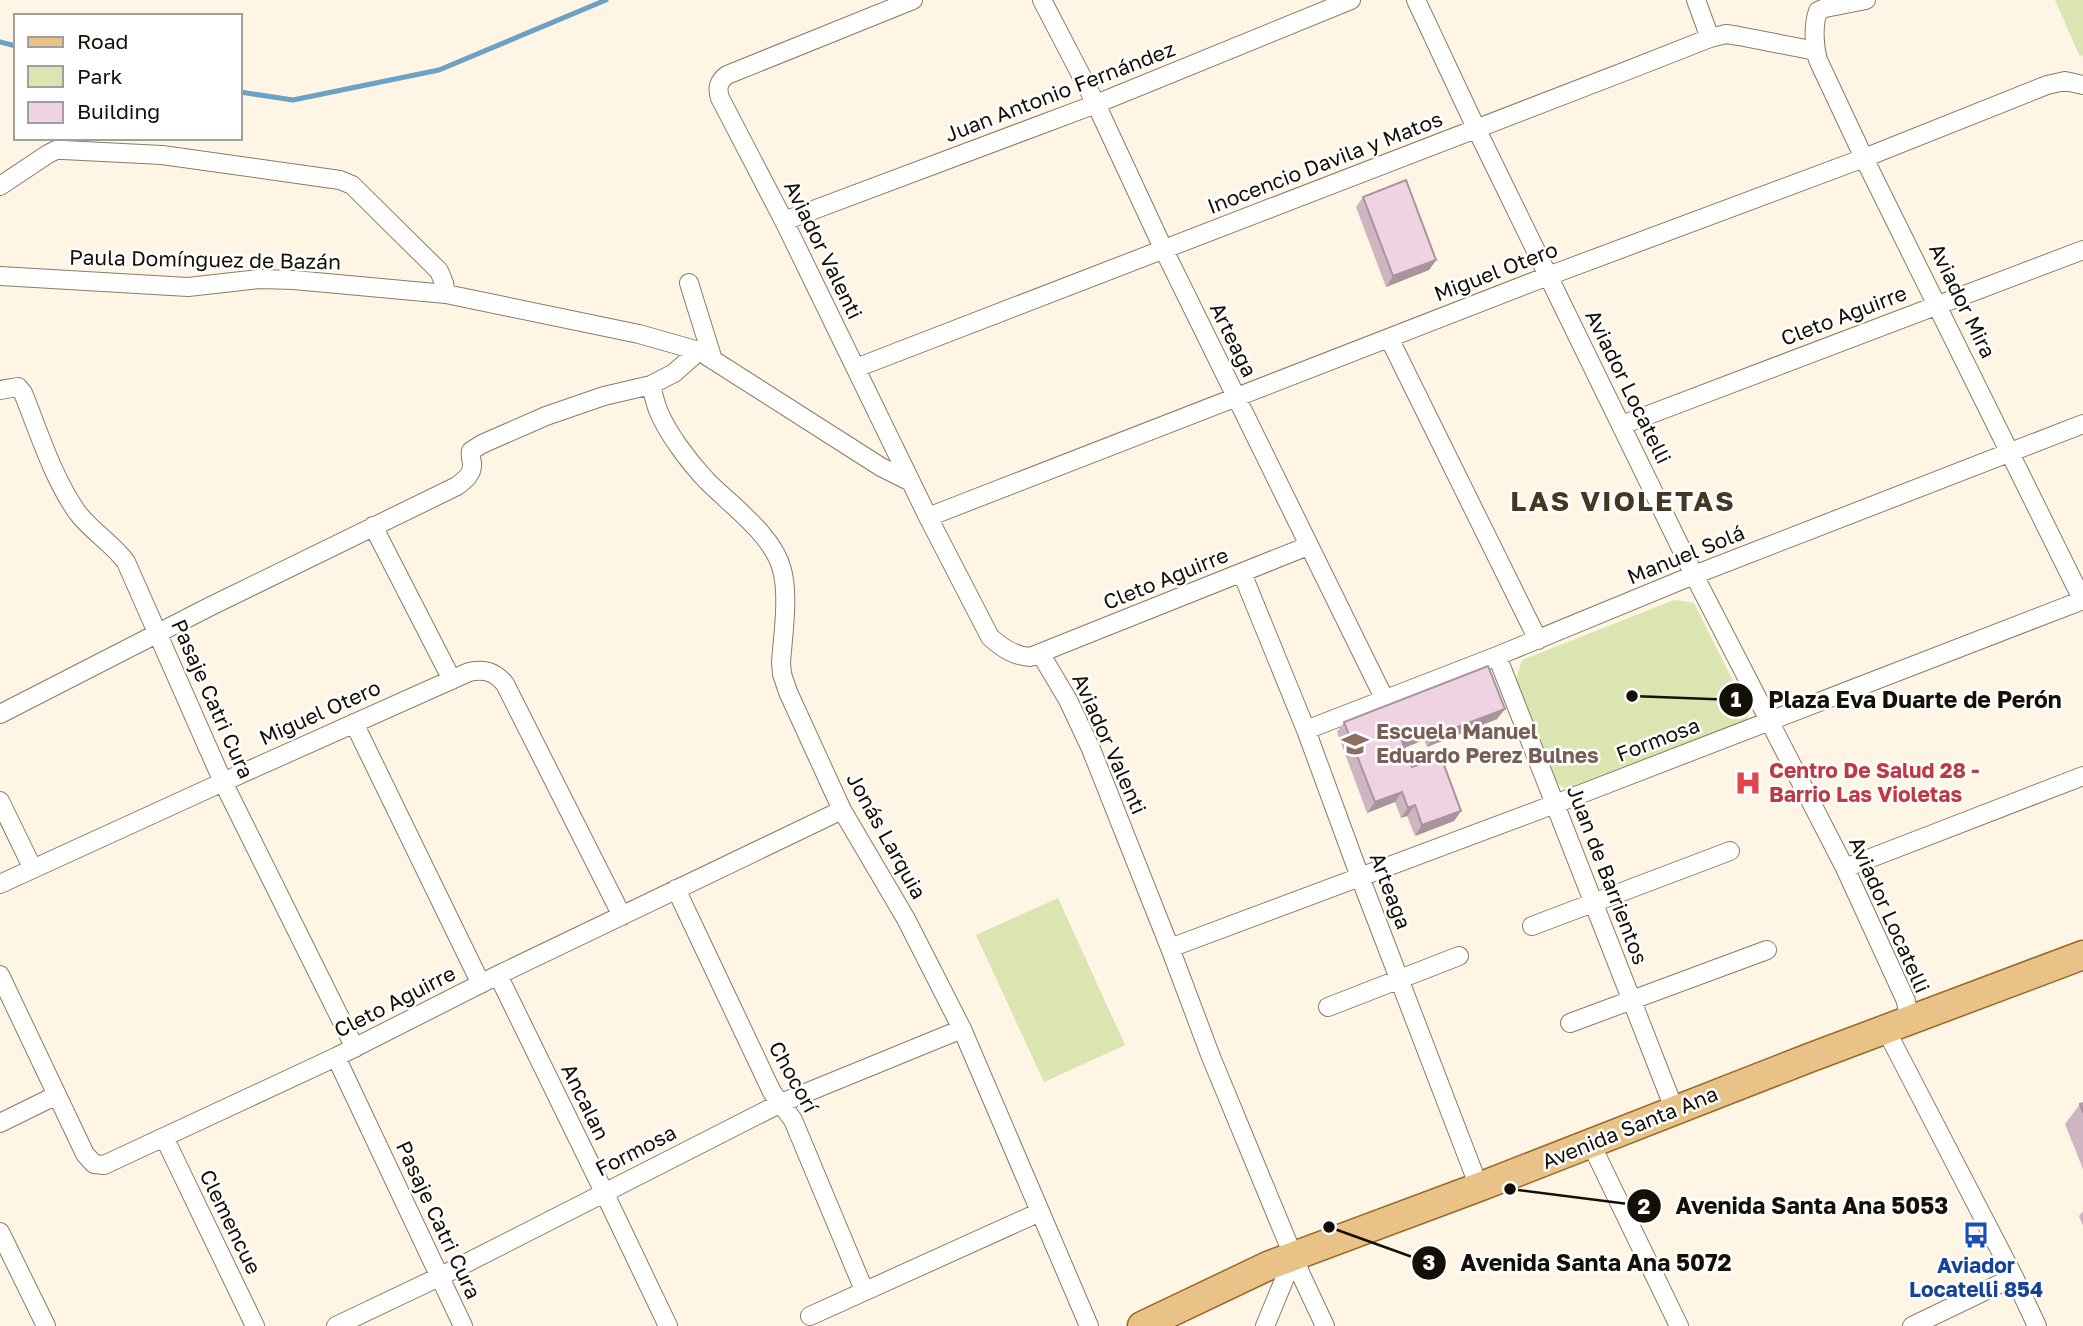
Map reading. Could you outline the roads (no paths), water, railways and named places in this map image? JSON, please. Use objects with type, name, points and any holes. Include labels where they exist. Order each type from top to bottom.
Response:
[{"type":"main road","name":"Avenida Santa Ana","points":[[1142,1326],[1270,1265],[2083,955]]},
{"type":"street","name":"Aviador Valenti","points":[[913,0],[727,75],[720,80],[720,98],[784,221],[928,517],[990,637],[1018,656],[1030,657],[1040,653],[1068,700],[1091,749],[1211,1057],[1325,1326]]},
{"type":"street","name":"Arteaga","points":[[1042,0],[1096,104],[1163,248],[1385,700]]},
{"type":"street","name":"Juan Antonio Fernández","points":[[784,221],[1096,104],[1351,0]]},
{"type":"street","name":"Aviador Locatelli","points":[[1416,0],[1694,575],[1845,868],[1906,1001],[1898,1025],[2037,1326]]},
{"type":"street","points":[[1696,0],[1710,38]]},
{"type":"street","name":"Aviador Mira","points":[[1866,0],[1818,11],[1815,18],[1816,51],[1864,158],[2083,601]]},
{"type":"street","name":"Inocencio Davila y Matos","points":[[856,368],[1710,38],[1726,34],[1816,51]]},
{"type":"street","name":"Miguel Otero","points":[[928,517],[1548,276],[1864,158],[2047,85],[2065,80],[2083,85]]},
{"type":"street","points":[[0,186],[56,150],[162,155],[340,180],[352,186],[439,271],[446,294]]},
{"type":"street","name":"Cleto Aguirre","points":[[1622,425],[2083,250]]},
{"type":"street","name":"Paula Domínguez de Bazán","points":[[0,276],[188,287],[259,279],[294,280],[446,294],[639,334],[706,355],[881,467],[911,482]]},
{"type":"street","points":[[0,714],[211,606],[457,486],[470,475],[471,451],[482,444],[547,416],[604,396],[651,384],[706,355],[689,283]]},
{"type":"street","points":[[1389,338],[1538,640]]},
{"type":"street","name":"Jonás Larquia","points":[[651,384],[657,410],[679,446],[704,478],[766,539],[777,555],[784,578],[782,674],[788,692],[842,810],[906,919],[962,1029],[1090,1326]]},
{"type":"street","name":"Pasaje Catri Cura","points":[[5,389],[18,387],[23,393],[60,481],[78,514],[127,562],[223,782],[355,1048]]},
{"type":"street","name":"Manuel Solá","points":[[1306,730],[2083,424]]},
{"type":"street","points":[[373,526],[452,680]]},
{"type":"street","name":"Cleto Aguirre","points":[[1040,653],[1308,546]]},
{"type":"street","name":"Arteaga","points":[[1242,573],[1306,730],[1479,1187]]},
{"type":"street","name":"Formosa","points":[[1170,948],[1555,804],[2083,601]]},
{"type":"street","name":"Juan de Barrientos","points":[[1497,656],[1675,1111]]},
{"type":"street","name":"Miguel Otero","points":[[0,884],[354,723],[469,672],[482,670],[499,676],[505,684],[622,916]]},
{"type":"street","points":[[354,723],[481,984]]},
{"type":"street","points":[[1845,868],[2083,776]]},
{"type":"street","points":[[0,801],[33,869]]},
{"type":"street","name":"Cleto Aguirre","points":[[57,1095],[85,1154],[94,1164],[104,1165],[355,1048],[498,975],[842,810]]},
{"type":"street","points":[[1532,926],[1730,851]]},
{"type":"street","name":"Chocorí","points":[[676,889],[772,1092],[793,1119],[864,1290]]},
{"type":"street","points":[[1570,1023],[1767,950]]},
{"type":"street","points":[[1328,1007],[1460,956]]},
{"type":"street","points":[[0,975],[57,1095],[0,1123]]},
{"type":"street","name":"Ancalan","points":[[498,975],[668,1326]]},
{"type":"street","name":"Formosa","points":[[337,1326],[781,1103],[962,1029]]},
{"type":"street","name":"Pasaje Catri Cura","points":[[336,1057],[463,1326]]},
{"type":"street","name":"Clemencue","points":[[164,1137],[255,1326]]},
{"type":"street","points":[[1591,1144],[1679,1326]]},
{"type":"street","points":[[810,1315],[1040,1212]]},
{"type":"street","points":[[0,1232],[46,1326]]},
{"type":"street","points":[[1265,1326],[1294,1256]]},
{"type":"street","points":[[1912,1326],[2014,1277]]},
{"type":"waterway","points":[[242,92],[293,100],[439,70],[606,0]]},
{"type":"waterway","points":[[0,42],[14,46]]},
{"type":"place","name":"Plaza Eva Duarte de Perón","points":[[1632,696]]},
{"type":"place","name":"Escuela Manuel Eduardo Perez Bulnes","points":[[1355,744]]},
{"type":"place","name":"Centro De Salud 28 - Barrio Las Violetas","points":[[1748,783]]},
{"type":"place","name":"Avenida Santa Ana 5053","points":[[1510,1189]]},
{"type":"place","name":"Avenida Santa Ana 5072","points":[[1329,1227]]},
{"type":"place","name":"Aviador Locatelli 854","points":[[1976,1235]]},
{"type":"district","name":"LAS VIOLETAS","points":[[1623,501]]}]
